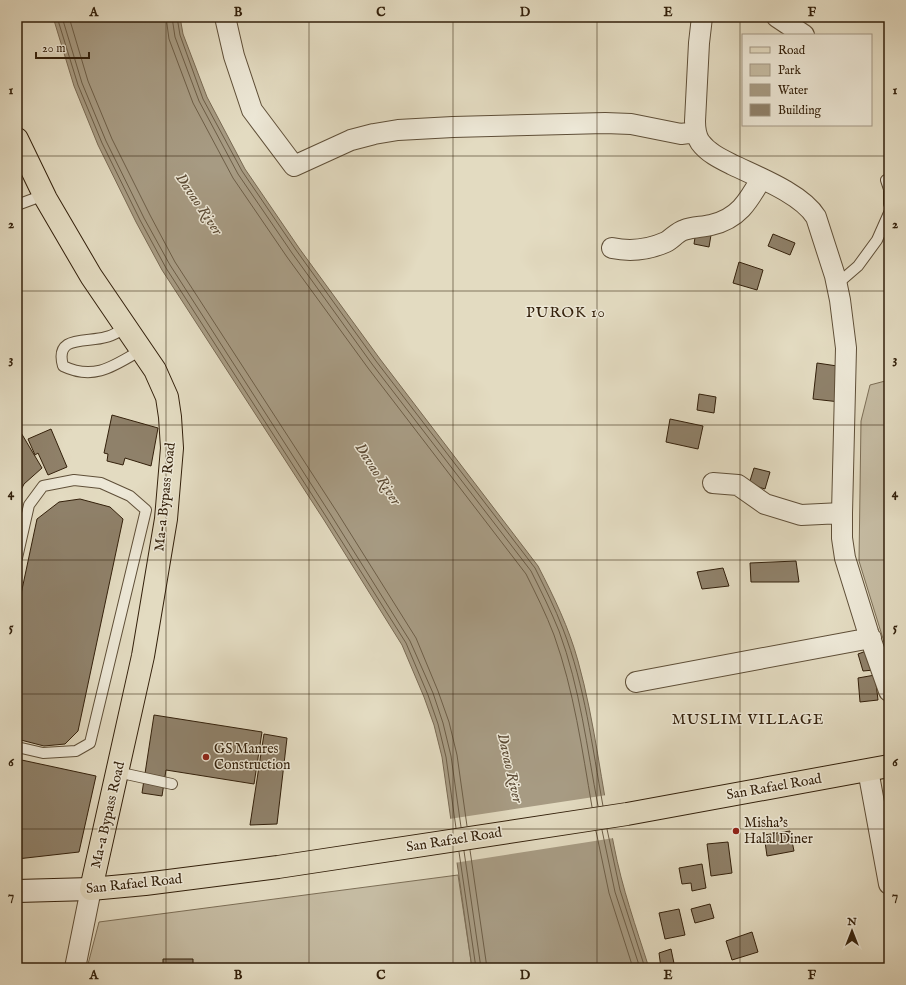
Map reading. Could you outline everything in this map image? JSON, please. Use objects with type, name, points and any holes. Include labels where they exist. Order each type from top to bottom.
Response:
[{"type":"main road","name":"Ma-a Bypass Road","points":[[17,139],[44,195],[91,276],[155,370],[167,397],[170,417],[172,448],[166,519],[146,641],[91,889]]},
{"type":"main road","name":"San Rafael Road","points":[[17,891],[91,889],[145,884],[380,852],[627,814],[889,766]]},
{"type":"street","points":[[225,17],[234,56],[252,110],[294,166],[351,140],[398,130],[604,123],[631,124],[681,134],[696,132]]},
{"type":"street","points":[[777,17],[802,34]]},
{"type":"street","points":[[696,19],[699,43],[695,121],[699,141],[712,154],[790,194],[811,210],[816,217],[836,285],[846,348],[842,538],[845,558],[889,691]]},
{"type":"street","points":[[612,248],[642,250],[666,242],[683,230],[712,225],[726,220],[741,209],[750,198],[761,179]]},
{"type":"street","points":[[713,484],[738,485],[765,504],[802,515],[842,513]]},
{"type":"street","points":[[636,682],[871,638]]},
{"type":"street","points":[[868,770],[889,884]]},
{"type":"street","points":[[75,968],[91,889]]},
{"type":"lane","points":[[886,180],[889,189],[889,204]]},
{"type":"lane","points":[[17,205],[44,195]]},
{"type":"lane","points":[[836,285],[858,266],[877,240],[889,213]]},
{"type":"lane","points":[[126,328],[106,338],[72,341],[65,346],[63,350],[63,366],[79,372],[96,372],[120,362],[141,350]]},
{"type":"lane","points":[[17,558],[29,505],[43,486],[74,480],[101,483],[130,496],[146,510],[90,743],[76,751],[43,753],[17,747]]},
{"type":"lane","points":[[117,772],[172,784]]},
{"type":"green space","points":[[889,380],[889,658],[859,561],[861,421],[870,385]]},
{"type":"green space","points":[[458,875],[472,968],[87,968],[99,922]]},
{"type":"water","name":"Davao River","points":[[53,17],[180,17],[183,34],[207,97],[245,169],[299,248],[380,359],[538,566],[561,613],[578,661],[589,707],[617,862],[649,968],[472,968],[442,757],[434,725],[424,697],[402,645],[324,520],[162,270],[136,222],[98,145],[74,86]]},
{"type":"pier","points":[[607,795],[614,838],[454,863],[449,819]]},
{"type":"building","points":[[696,231],[711,235],[709,247],[694,244]]},
{"type":"building","points":[[773,234],[795,243],[790,255],[768,246]]},
{"type":"building","points":[[739,262],[763,270],[757,290],[733,283]]},
{"type":"building","points":[[817,363],[844,367],[840,402],[813,399]]},
{"type":"building","points":[[699,394],[716,397],[714,413],[697,410]]},
{"type":"building","points":[[112,415],[158,428],[151,466],[125,458],[123,465],[107,461],[108,454],[104,453]]},
{"type":"building","points":[[670,419],[703,426],[698,449],[666,442]]},
{"type":"building","points":[[17,426],[42,468],[24,484],[19,494],[17,508]]},
{"type":"building","points":[[51,429],[67,467],[48,475],[38,453],[35,455],[28,439]]},
{"type":"building","points":[[754,468],[770,472],[765,489],[749,484]]},
{"type":"building","points":[[80,499],[110,507],[123,519],[78,731],[65,744],[44,746],[17,739],[17,613],[37,519],[59,502]]},
{"type":"building","points":[[796,561],[799,582],[751,582],[750,563]]},
{"type":"building","points":[[723,568],[729,586],[702,589],[697,572]]},
{"type":"building","points":[[869,650],[874,670],[863,671],[858,654]]},
{"type":"building","points":[[875,675],[878,700],[860,702],[858,678]]},
{"type":"building","points":[[154,715],[262,732],[254,784],[166,770],[162,796],[142,793]]},
{"type":"building","points":[[264,734],[287,738],[277,824],[250,825]]},
{"type":"building","points":[[17,759],[96,776],[79,852],[17,859]]},
{"type":"building","points":[[790,831],[794,851],[767,856],[764,835]]},
{"type":"building","points":[[728,842],[732,873],[711,876],[707,844]]},
{"type":"building","points":[[702,864],[706,888],[692,891],[691,883],[682,884],[679,868]]},
{"type":"building","points":[[710,904],[714,918],[695,923],[691,909]]},
{"type":"building","points":[[679,909],[685,935],[665,939],[659,913]]},
{"type":"building","points":[[752,932],[758,952],[732,960],[726,941]]},
{"type":"building","points":[[671,949],[675,968],[661,968],[659,953]]},
{"type":"building","points":[[163,959],[193,959],[193,968],[163,968]]},
{"type":"place","name":"GS Manres Construction","points":[[206,757]]},
{"type":"place","name":"Misha's Halal Diner","points":[[736,831]]},
{"type":"district","name":"PUROK 10","points":[[566,312]]},
{"type":"district","name":"MUSLIM VILLAGE","points":[[748,719]]}]
